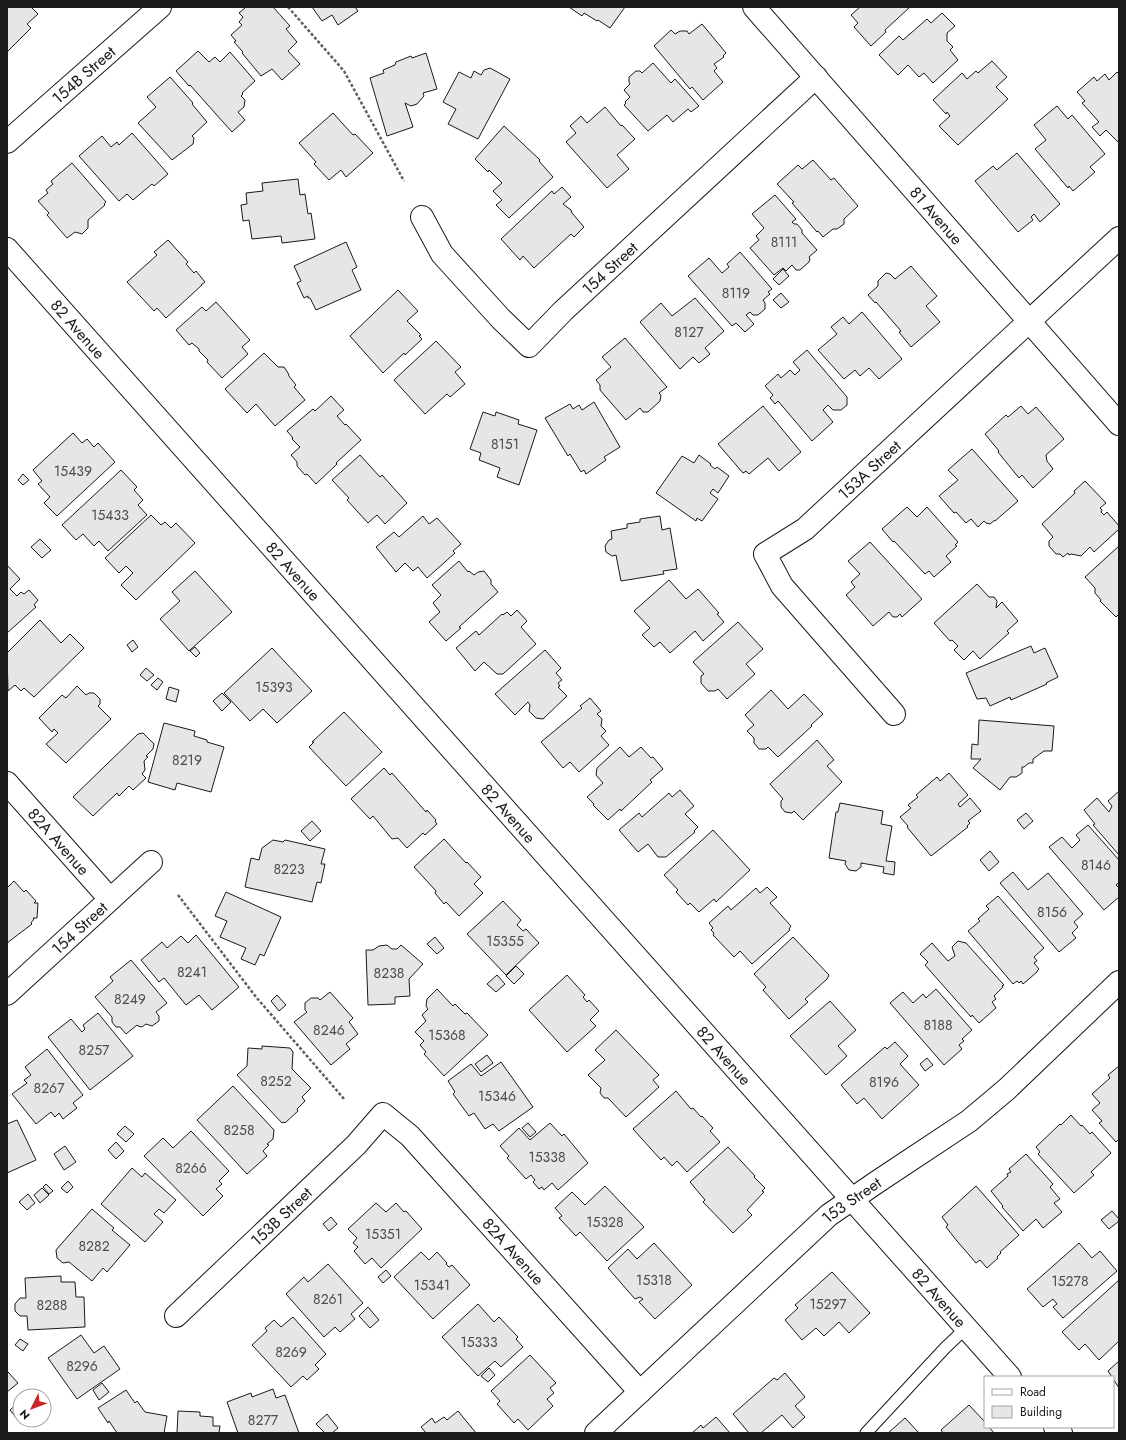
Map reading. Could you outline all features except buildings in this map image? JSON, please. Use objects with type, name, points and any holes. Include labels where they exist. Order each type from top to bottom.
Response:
[{"type":"street","name":"154B Street","points":[[7,142],[160,7]]},
{"type":"street","name":"81 Avenue","points":[[754,7],[1119,424]]},
{"type":"street","name":"154 Street","points":[[422,217],[442,254],[501,320],[529,346],[563,311],[816,77]]},
{"type":"street","name":"153A Street","points":[[894,714],[782,586],[765,554],[805,530],[1119,238]]},
{"type":"street","name":"82 Avenue","points":[[7,249],[1009,1376]]},
{"type":"street","name":"82A Avenue","points":[[7,783],[110,899]]},
{"type":"street","name":"154 Street","points":[[7,994],[151,862]]},
{"type":"street","name":"153 Street","points":[[596,1433],[829,1215],[969,1122],[1012,1084],[1119,982]]},
{"type":"street","name":"82A Avenue","points":[[383,1114],[410,1136],[640,1392]]},
{"type":"street","name":"153B Street","points":[[176,1316],[356,1145],[383,1114]]},
{"type":"lane","points":[[866,1433],[945,1348],[966,1328]]},
{"type":"path","points":[[288,7],[344,71],[404,181]]},
{"type":"path","points":[[178,895],[256,997],[346,1100]]}]
